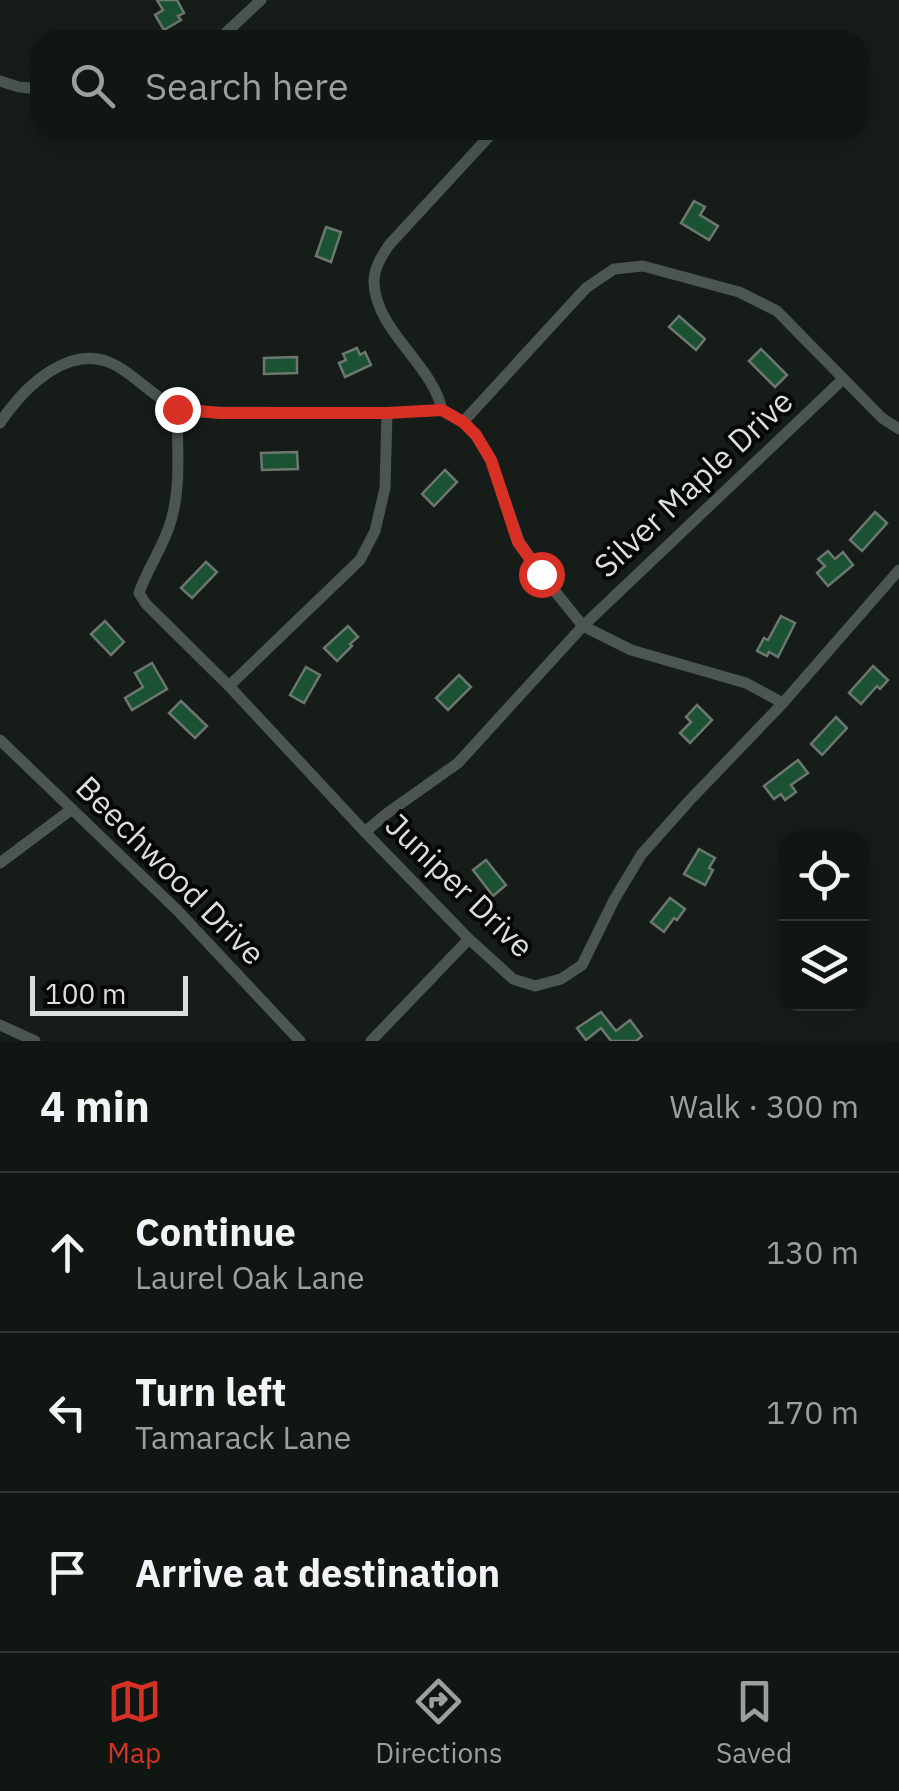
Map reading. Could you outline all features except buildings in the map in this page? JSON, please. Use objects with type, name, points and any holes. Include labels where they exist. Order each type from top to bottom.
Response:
[{"type":"street","points":[[229,30],[261,0]]},
{"type":"street","points":[[0,82],[30,88]]},
{"type":"street","points":[[442,410],[434,387],[381,310],[374,283],[377,263],[486,140]]},
{"type":"street","points":[[463,422],[586,288],[614,269],[643,266],[740,292],[776,311],[842,380],[899,429]]},
{"type":"street","points":[[0,423],[42,375],[86,358],[115,364],[177,409],[220,413],[442,410],[476,435],[491,460],[518,542],[583,626],[630,650],[746,684],[784,703]]},
{"type":"street","name":"Silver Maple Drive","points":[[365,832],[458,763],[583,626],[842,380]]},
{"type":"street","name":"Juniper Drive","points":[[177,409],[178,496],[168,530],[139,593],[469,939],[512,978],[535,986],[560,979],[582,965],[641,855],[784,703],[899,570]]},
{"type":"street","points":[[229,686],[360,560],[375,530],[385,488],[387,413]]},
{"type":"street","name":"Beechwood Drive","points":[[0,740],[177,910],[300,1041]]},
{"type":"street","points":[[0,863],[72,809]]},
{"type":"street","points":[[372,1041],[469,939]]},
{"type":"street","points":[[0,1025],[35,1041]]},
{"type":"route","points":[[177,409],[220,413],[442,410],[476,435],[502,487],[518,542],[541,574]]}]
